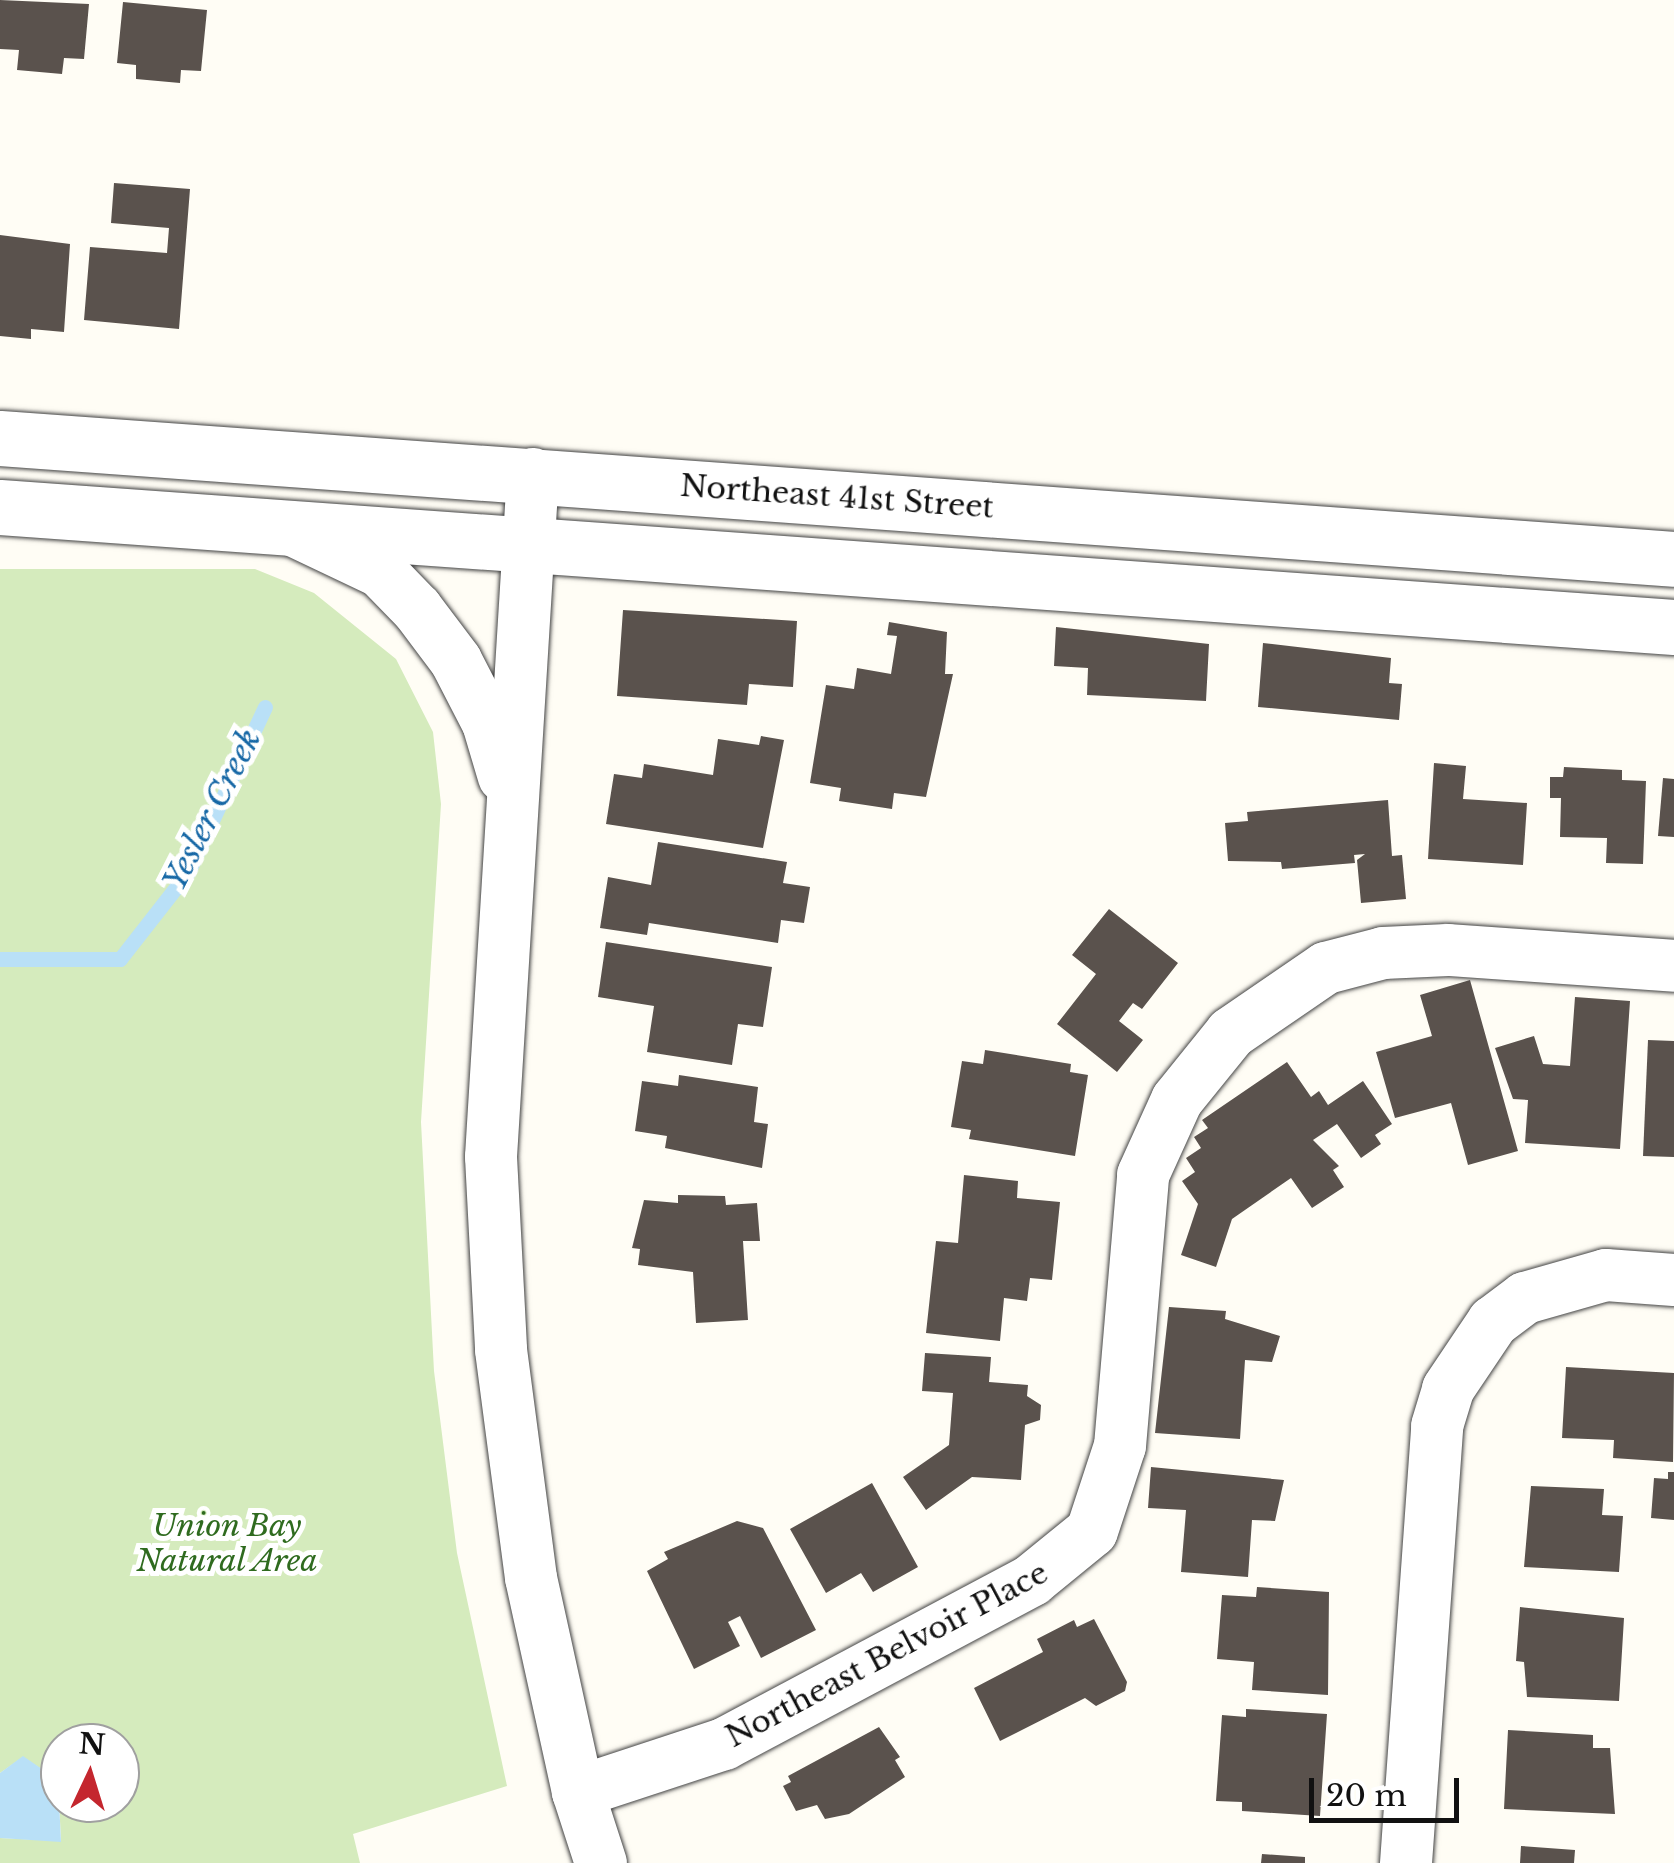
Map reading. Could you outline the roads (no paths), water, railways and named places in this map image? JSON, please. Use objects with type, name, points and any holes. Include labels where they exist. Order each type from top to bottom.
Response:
[{"type":"street","name":"Northeast 41st Street","points":[[0,438],[1674,560]]},
{"type":"street","points":[[533,474],[491,1139],[501,1350],[531,1578],[578,1792],[601,1863]]},
{"type":"street","points":[[0,507],[527,548],[1674,627]]},
{"type":"street","points":[[295,530],[381,572],[417,608],[456,661],[488,723],[511,803]]},
{"type":"street","name":"Northeast Belvoir Place","points":[[578,1792],[724,1744],[1032,1580],[1092,1531],[1120,1446],[1143,1176],[1177,1100],[1231,1033],[1326,968],[1383,952],[1674,966]]},
{"type":"street","points":[[1406,1863],[1437,1426],[1448,1390],[1493,1322],[1526,1298],[1564,1282],[1606,1275],[1674,1280]]},
{"type":"water","points":[[23,1756],[40,1768],[40,1823],[60,1823],[61,1842],[0,1838],[0,1773]]},
{"type":"waterway","name":"Yesler Creek","points":[[0,959],[120,959],[188,872],[265,707]]},
{"type":"park label","name":"Union Bay Natural Area","points":[[227,1543]]}]
